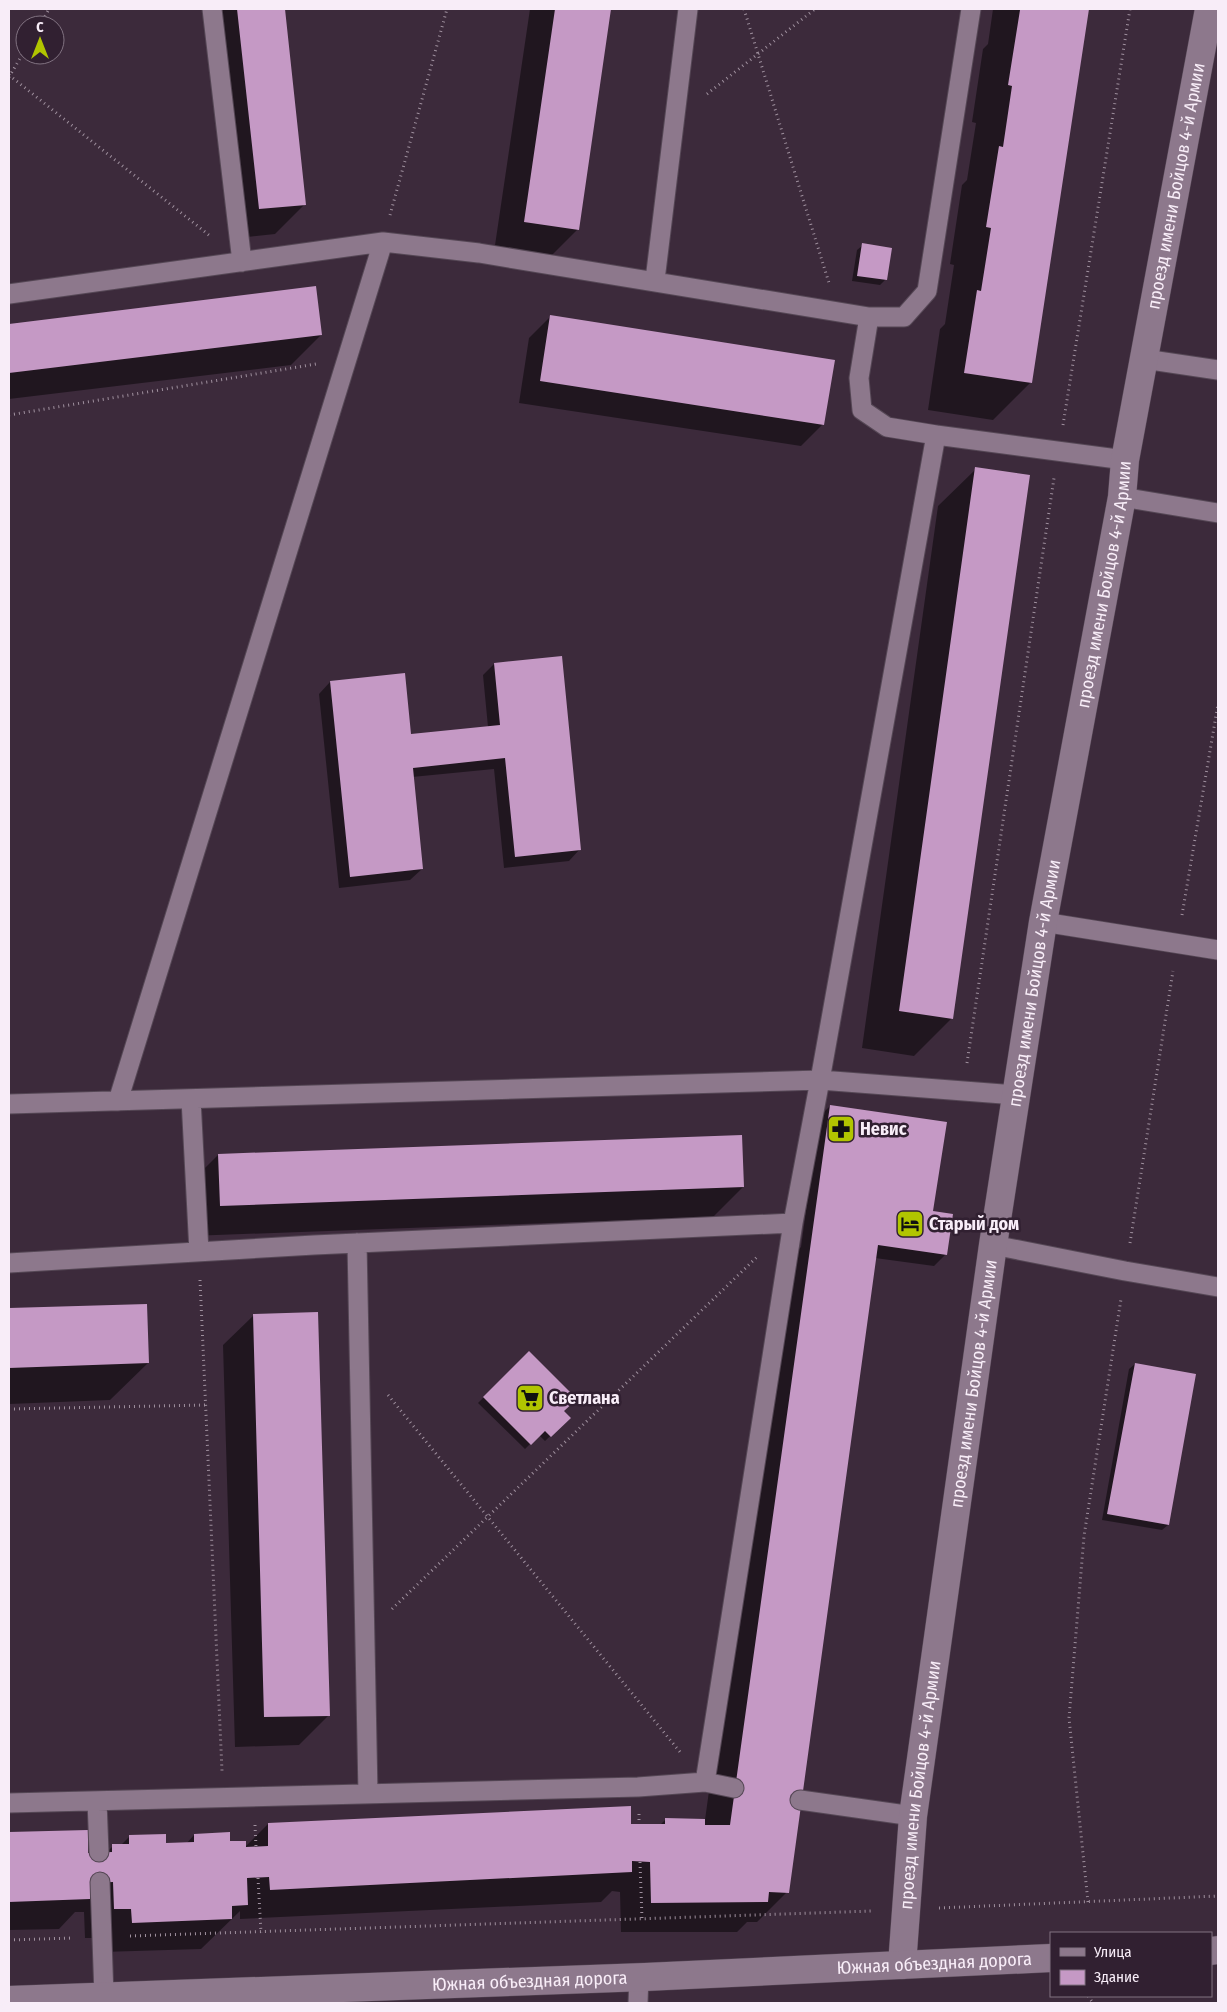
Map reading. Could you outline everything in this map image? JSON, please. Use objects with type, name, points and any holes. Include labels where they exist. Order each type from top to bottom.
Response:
[{"type":"street","name":"проезд имени Бойцов 4-й Армии","points":[[902,1965],[914,1816],[993,1245],[1016,1094],[1043,922],[1122,497],[1125,460],[1209,9]]},
{"type":"street","name":"Южная объездная дорога","points":[[9,2000],[1050,1958]]},
{"type":"lane","points":[[212,9],[242,262]]},
{"type":"lane","points":[[655,280],[688,9]]},
{"type":"lane","points":[[9,294],[383,242],[479,253],[655,280],[870,317],[904,317],[927,291],[971,9]]},
{"type":"lane","points":[[118,1101],[383,242]]},
{"type":"lane","points":[[870,317],[860,378],[862,410],[887,428],[1125,460]]},
{"type":"lane","points":[[1144,359],[1218,370]]},
{"type":"lane","points":[[704,1782],[792,1223],[820,1080],[936,435]]},
{"type":"lane","points":[[1122,497],[1218,513]]},
{"type":"lane","points":[[1043,922],[1218,950]]},
{"type":"lane","points":[[9,1104],[820,1080],[1016,1094]]},
{"type":"lane","points":[[191,1099],[199,1252]]},
{"type":"lane","points":[[9,1263],[357,1243],[792,1223]]},
{"type":"lane","points":[[357,1243],[368,1794]]},
{"type":"lane","points":[[993,1245],[1218,1287]]},
{"type":"lane","points":[[9,1803],[638,1787],[704,1782],[734,1788]]},
{"type":"lane","points":[[800,1800],[914,1816]]},
{"type":"lane","points":[[97,1801],[99,1852]]},
{"type":"lane","points":[[100,1882],[104,1996]]},
{"type":"lane","points":[[638,2003],[639,1976]]},
{"type":"path","points":[[383,242],[448,9]]},
{"type":"path","points":[[744,9],[838,311]]},
{"type":"path","points":[[675,119],[815,9]]},
{"type":"path","points":[[963,1090],[1058,451],[1130,9]]},
{"type":"path","points":[[16,65],[9,76],[242,262]]},
{"type":"path","points":[[9,415],[347,358]]},
{"type":"path","points":[[1088,1902],[1069,1718],[1084,1536],[1177,943],[1218,704]]},
{"type":"path","points":[[365,1636],[792,1223]]},
{"type":"path","points":[[199,1252],[224,1797]]},
{"type":"path","points":[[359,1360],[704,1782]]},
{"type":"path","points":[[9,1409],[206,1405]]},
{"type":"path","points":[[9,1940],[642,1919],[640,1862]]},
{"type":"path","points":[[258,1878],[261,1933]]},
{"type":"building","points":[[237,9],[285,9],[306,205],[259,209]]},
{"type":"building","points":[[555,9],[611,9],[579,230],[524,222]]},
{"type":"building","points":[[1089,9],[1032,383],[964,373],[977,290],[981,291],[991,228],[986,227],[999,146],[1003,147],[1012,86],[1008,85],[1020,10]]},
{"type":"building","points":[[862,243],[892,248],[887,280],[857,276]]},
{"type":"building","points":[[316,286],[322,335],[9,373],[9,324]]},
{"type":"building","points":[[550,315],[835,360],[824,425],[540,381]]},
{"type":"building","points":[[975,467],[1030,475],[953,1019],[899,1011]]},
{"type":"building","points":[[562,656],[581,850],[515,857],[505,758],[413,768],[423,869],[350,877],[330,681],[405,673],[411,734],[500,725],[494,663]]},
{"type":"building","points":[[830,1105],[947,1122],[933,1211],[953,1214],[947,1255],[878,1245],[789,1893],[769,1892],[768,1902],[651,1903],[650,1862],[632,1861],[632,1872],[270,1890],[269,1877],[247,1878],[248,1905],[232,1906],[232,1919],[132,1923],[131,1909],[114,1909],[113,1882],[90,1883],[90,1899],[9,1902],[9,1832],[88,1830],[88,1853],[112,1852],[112,1844],[129,1844],[129,1835],[166,1834],[166,1843],[194,1842],[194,1834],[230,1832],[230,1841],[246,1841],[246,1847],[268,1846],[268,1823],[631,1806],[631,1824],[665,1824],[665,1818],[705,1819],[705,1825],[730,1825]]},
{"type":"building","points":[[742,1135],[744,1187],[220,1206],[218,1154]]},
{"type":"building","points":[[147,1304],[149,1363],[9,1368],[9,1308]]},
{"type":"building","points":[[318,1312],[330,1716],[264,1717],[253,1314]]},
{"type":"building","name":"Светлана","points":[[529,1351],[577,1399],[564,1411],[571,1418],[551,1437],[545,1431],[531,1445],[483,1397]]},
{"type":"building","points":[[1135,1363],[1196,1374],[1169,1525],[1107,1514]]},
{"type":"place","name":"Невис","points":[[841,1129]]},
{"type":"place","name":"Старый дом","points":[[910,1224]]},
{"type":"place","name":"Светлана","points":[[530,1398]]}]
